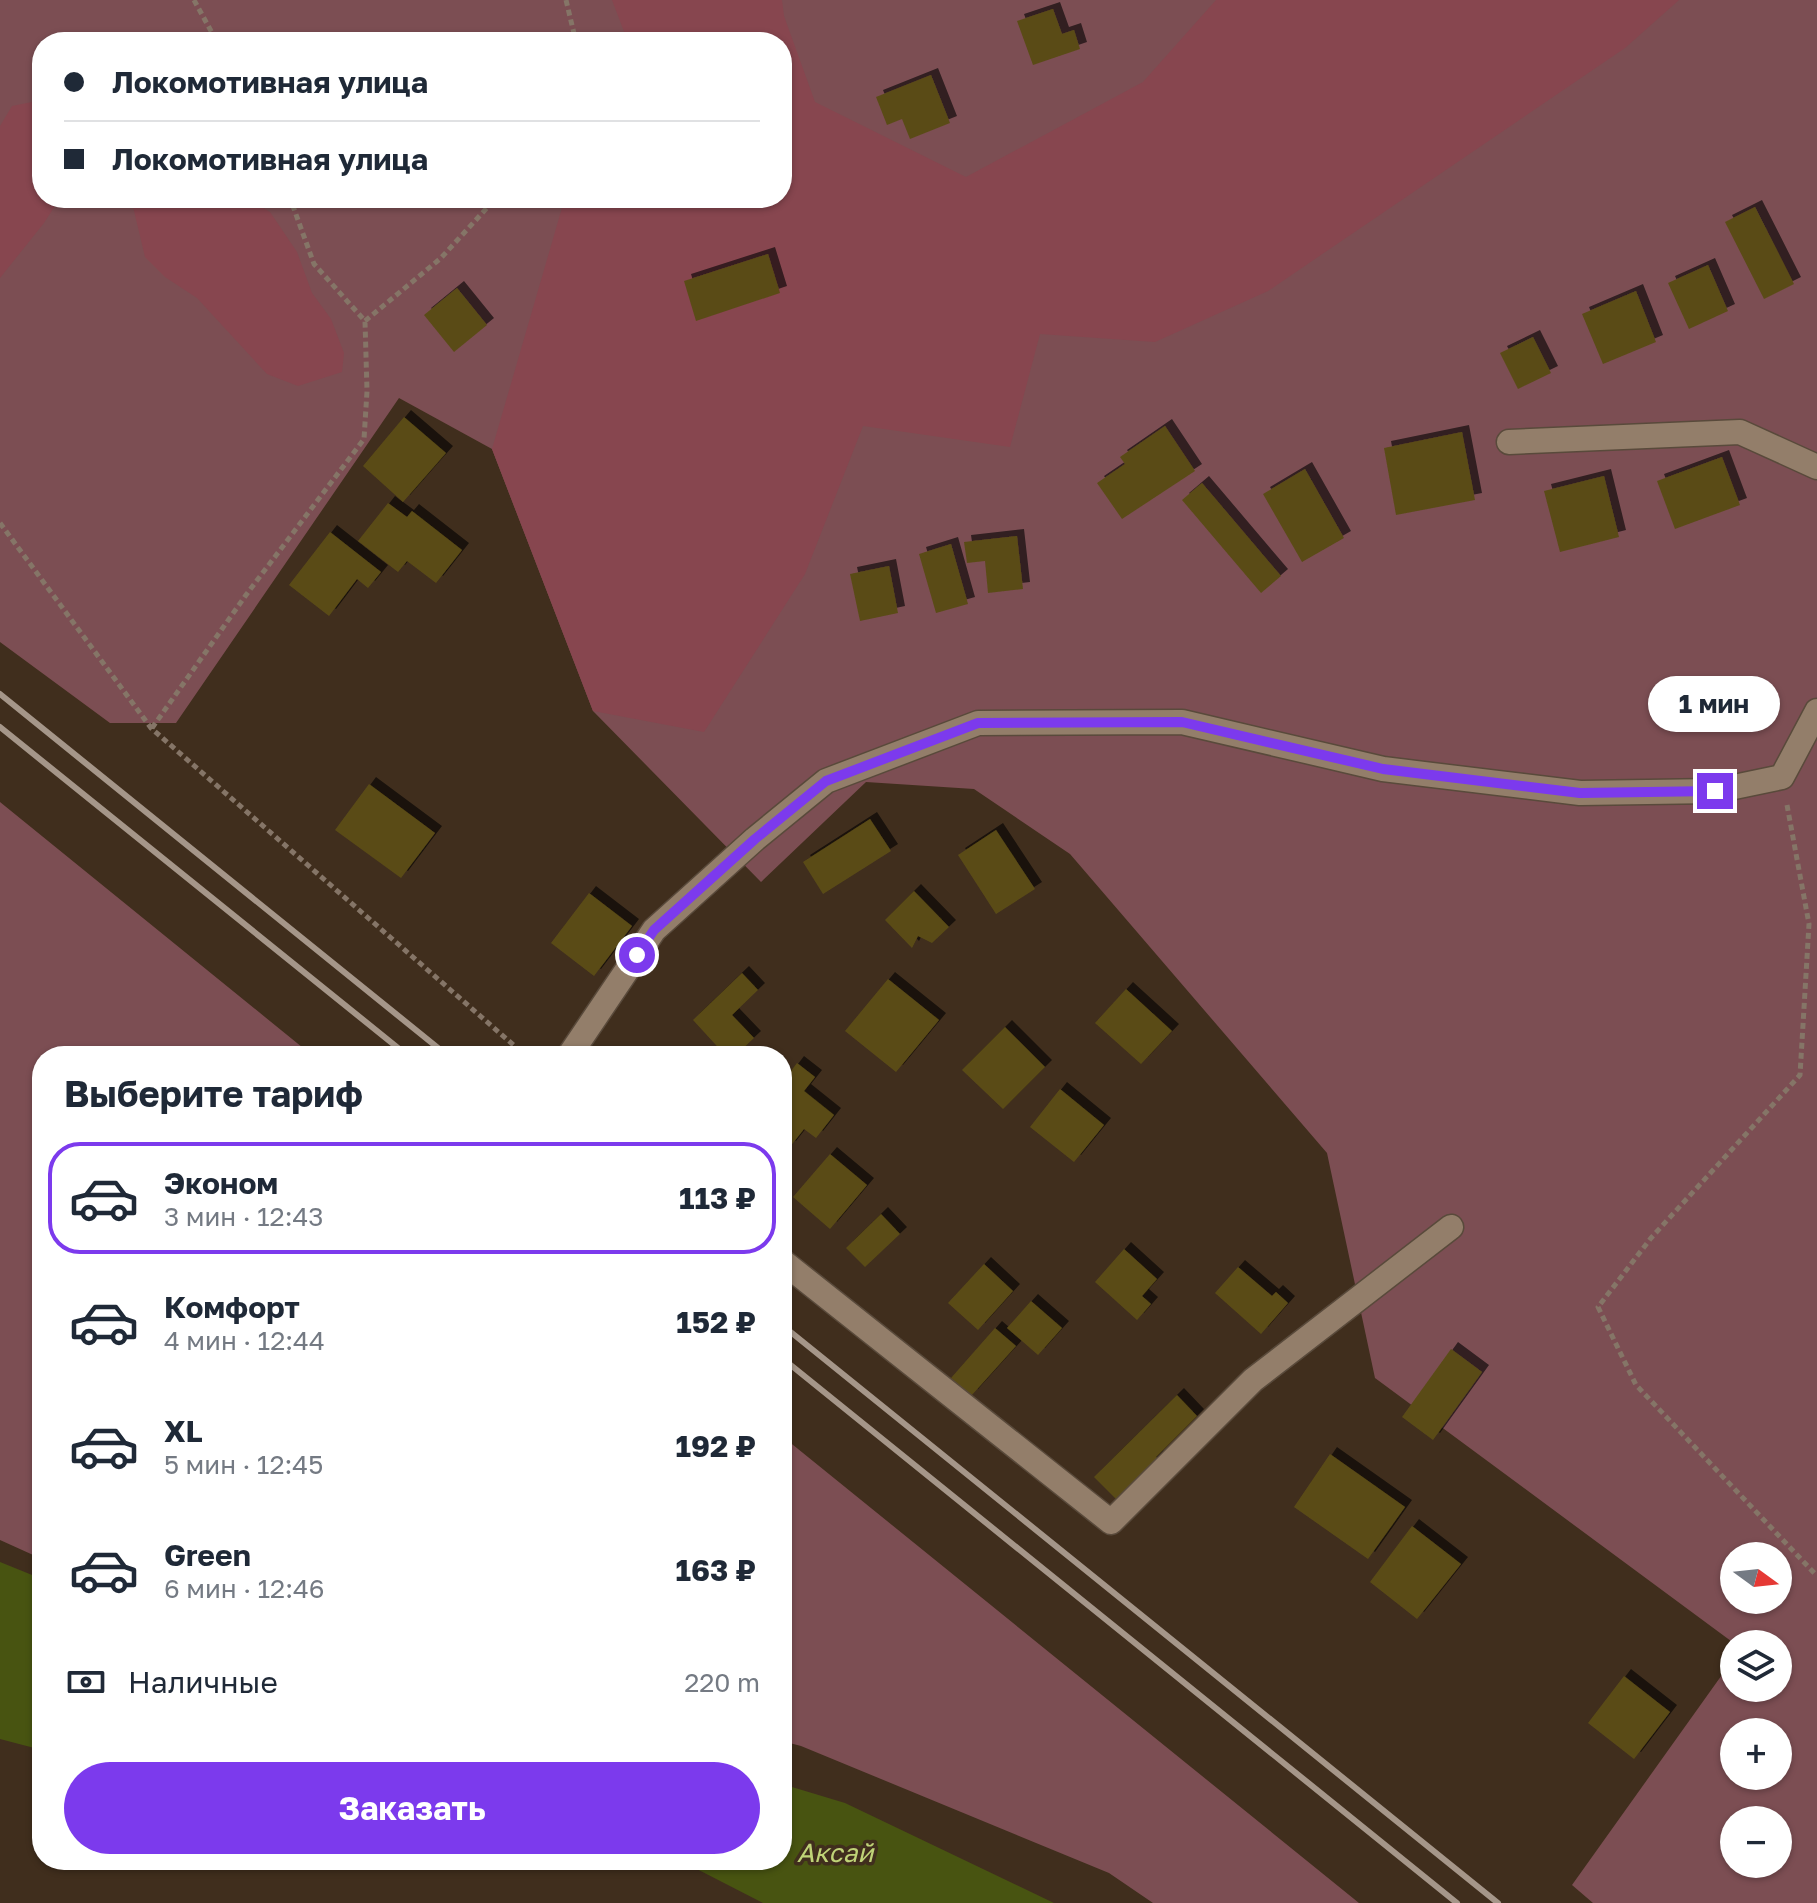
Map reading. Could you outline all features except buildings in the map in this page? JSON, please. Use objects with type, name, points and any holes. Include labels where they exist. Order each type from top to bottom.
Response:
[{"type":"street","points":[[1509,442],[1740,432],[1817,467]]},
{"type":"street","points":[[576,1046],[654,930],[814,790],[826,781],[978,723],[1182,722],[1383,769],[1580,793],[1715,791],[1782,777],[1817,711]]},
{"type":"street","points":[[792,1269],[1111,1522],[1253,1380],[1451,1227]]},
{"type":"path","points":[[194,0],[212,32]]},
{"type":"path","points":[[566,0],[574,32]]},
{"type":"path","points":[[151,728],[246,595],[364,439],[367,391],[365,321],[314,264],[294,208]]},
{"type":"path","points":[[365,321],[441,258],[487,208]]},
{"type":"path","points":[[0,523],[151,728],[515,1046]]},
{"type":"path","points":[[1782,777],[1809,924],[1800,1075],[1651,1238],[1598,1307],[1636,1385],[1817,1576]]},
{"type":"shaded area","points":[[0,0],[1817,0],[1817,1903],[1593,1903],[1572,1885],[1720,1678],[1720,1702],[1792,1702],[1792,1630],[1720,1630],[1720,1633],[1375,1378],[1327,1153],[1070,854],[974,789],[866,782],[761,882],[593,711],[492,449],[399,398],[176,723],[110,723],[0,642]]},
{"type":"shaded area","points":[[612,0],[782,0],[790,32],[624,32]]},
{"type":"shaded area","points":[[1216,0],[1679,0],[1625,48],[1268,291],[1155,342],[1040,334],[1010,447],[863,426],[805,574],[704,732],[593,711],[492,449],[562,208],[792,208],[792,38],[815,102],[966,177],[1143,82]]},
{"type":"shaded area","points":[[32,102],[32,208],[54,208],[0,278],[0,126],[12,106]]},
{"type":"shaded area","points":[[133,208],[263,208],[270,212],[297,252],[312,293],[331,319],[344,353],[342,372],[298,386],[267,374],[197,298],[165,277],[145,257]]},
{"type":"shaded area","points":[[0,802],[301,1046],[32,1046],[32,1554],[0,1540]]},
{"type":"shaded area","points":[[792,1444],[1359,1903],[1153,1903],[1109,1873],[792,1744]]},
{"type":"water","points":[[0,1562],[32,1575],[32,1747],[0,1739]]},
{"type":"water","name":"Аксай","points":[[792,1787],[845,1803],[1054,1903],[763,1903],[699,1870],[792,1870]]},
{"type":"railway","points":[[0,694],[436,1046]]},
{"type":"railway","points":[[0,727],[396,1046]]},
{"type":"railway","points":[[792,1333],[1498,1903]]},
{"type":"railway","points":[[792,1366],[1457,1903]]},
{"type":"route","points":[[637,955],[654,930],[755,839],[826,781],[978,723],[1182,722],[1383,769],[1580,793],[1715,791]]}]
